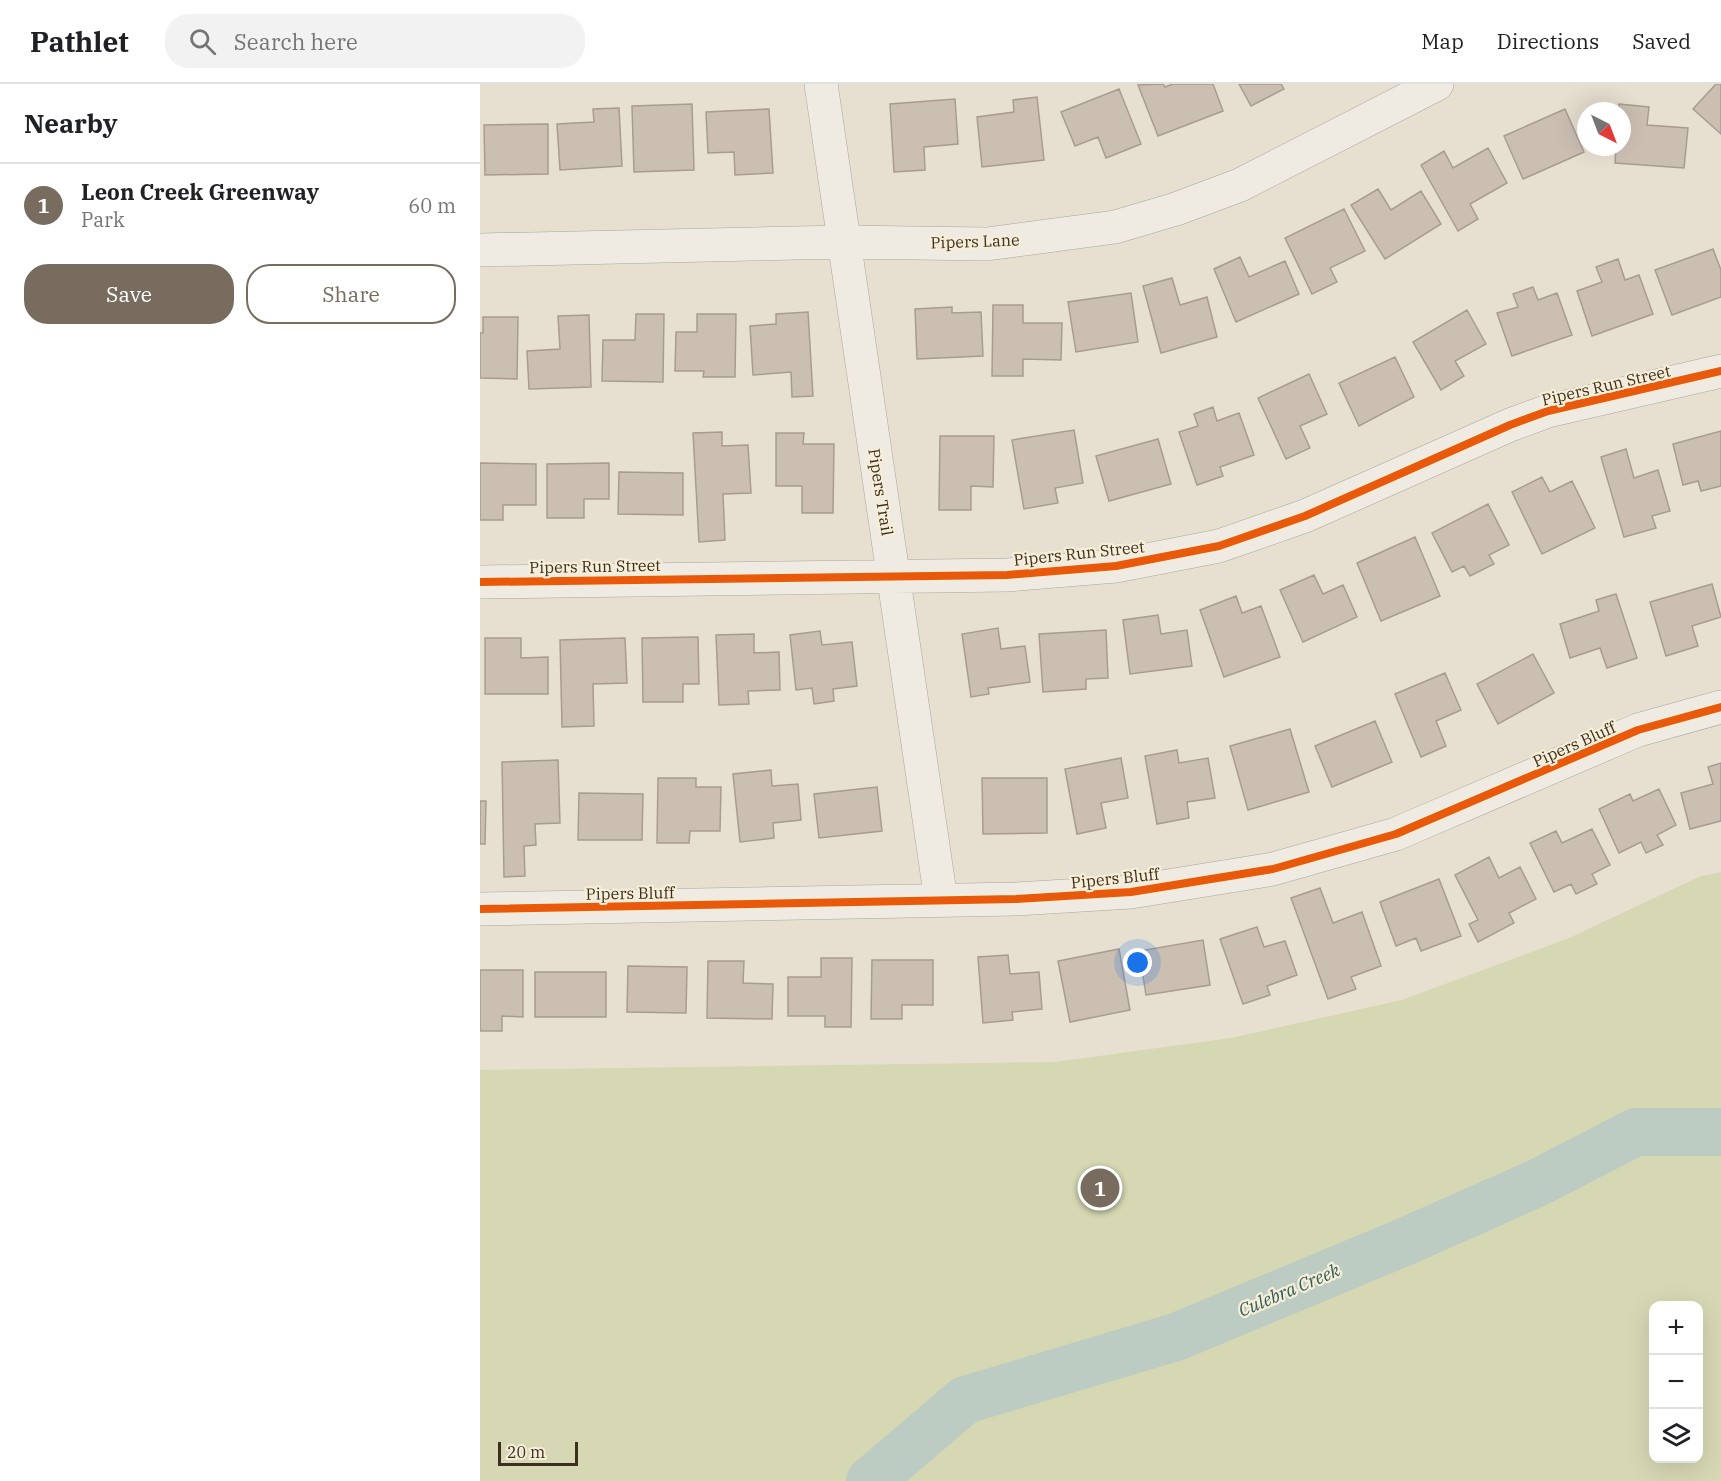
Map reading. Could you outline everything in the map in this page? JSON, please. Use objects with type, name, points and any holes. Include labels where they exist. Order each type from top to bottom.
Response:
[{"type":"street","name":"Pipers Trail","points":[[821,84],[941,900]]},
{"type":"street","name":"Pipers Lane","points":[[480,250],[843,242],[987,244],[1115,227],[1176,209],[1240,185],[1437,84]]},
{"type":"street","name":"Pipers Run Street","points":[[480,582],[1007,575],[1116,566],[1219,546],[1305,516],[1510,425],[1548,411],[1721,372]]},
{"type":"street","name":"Pipers Bluff","points":[[480,909],[1016,899],[1131,892],[1272,869],[1395,834],[1638,730],[1721,707]]},
{"type":"green space","points":[[1721,872],[1721,1481],[480,1481],[480,1070],[1055,1062],[1231,1038],[1402,1000],[1569,938],[1701,876]]},
{"type":"building","points":[[1163,84],[1165,87],[1173,84],[1213,84],[1223,111],[1158,136],[1138,85]]},
{"type":"building","points":[[1239,84],[1281,84],[1284,89],[1251,106]]},
{"type":"building","points":[[1716,84],[1721,84],[1721,134],[1693,109]]},
{"type":"building","points":[[1119,89],[1141,144],[1106,158],[1098,137],[1075,146],[1061,112]]},
{"type":"building","points":[[1037,97],[1044,160],[982,167],[977,117],[1014,112],[1013,100]]},
{"type":"building","points":[[955,99],[958,144],[924,147],[925,170],[894,172],[890,104]]},
{"type":"building","points":[[692,104],[694,170],[634,172],[632,106]]},
{"type":"building","points":[[1631,105],[1649,107],[1647,125],[1688,128],[1684,168],[1615,163],[1615,156],[1631,156]]},
{"type":"building","points":[[619,108],[622,166],[560,170],[557,124],[594,122],[593,109]]},
{"type":"building","points":[[769,109],[773,173],[735,175],[734,152],[708,153],[706,112]]},
{"type":"building","points":[[1565,109],[1577,136],[1577,155],[1523,179],[1504,136]]},
{"type":"building","points":[[548,124],[548,174],[485,175],[484,125]]},
{"type":"building","points":[[1488,148],[1507,183],[1470,204],[1478,219],[1458,231],[1421,165],[1444,151],[1453,168]]},
{"type":"building","points":[[1378,189],[1391,210],[1421,191],[1441,224],[1385,259],[1351,205]]},
{"type":"building","points":[[1344,209],[1365,251],[1330,268],[1337,282],[1312,294],[1285,238]]},
{"type":"building","points":[[1713,249],[1721,270],[1721,297],[1672,315],[1655,270]]},
{"type":"building","points":[[1240,257],[1249,277],[1285,261],[1299,294],[1236,322],[1214,269]]},
{"type":"building","points":[[1618,259],[1625,280],[1639,275],[1653,314],[1592,336],[1577,291],[1602,282],[1596,267]]},
{"type":"building","points":[[1172,278],[1180,305],[1207,297],[1217,337],[1161,353],[1143,286]]},
{"type":"building","points":[[1533,287],[1538,300],[1557,293],[1572,335],[1512,356],[1497,313],[1518,307],[1513,294]]},
{"type":"building","points":[[1131,293],[1138,342],[1076,352],[1068,302]]},
{"type":"building","points":[[993,305],[1023,305],[1023,323],[1062,323],[1061,360],[1023,359],[1023,376],[992,376]]},
{"type":"building","points":[[952,307],[952,313],[981,312],[983,356],[917,359],[915,309]]},
{"type":"building","points":[[1467,310],[1486,344],[1455,361],[1464,376],[1441,390],[1413,342]]},
{"type":"building","points":[[808,312],[813,396],[792,397],[791,372],[753,375],[750,326],[776,324],[776,314]]},
{"type":"building","points":[[636,314],[664,314],[663,382],[602,381],[603,340],[635,340]]},
{"type":"building","points":[[697,314],[736,314],[735,377],[703,377],[704,371],[675,371],[676,332],[697,332]]},
{"type":"building","points":[[589,315],[591,387],[529,389],[527,351],[560,349],[558,316]]},
{"type":"building","points":[[483,317],[518,317],[517,379],[480,378],[480,333],[483,333]]},
{"type":"building","points":[[1395,357],[1414,397],[1359,426],[1339,383]]},
{"type":"building","points":[[1309,374],[1327,414],[1300,426],[1310,448],[1286,459],[1258,398]]},
{"type":"building","points":[[1213,407],[1217,421],[1239,413],[1254,455],[1220,467],[1223,476],[1197,485],[1179,432],[1198,426],[1194,414]]},
{"type":"building","points":[[1074,430],[1083,483],[1055,488],[1058,503],[1024,509],[1012,440]]},
{"type":"building","points":[[1721,431],[1721,486],[1701,491],[1698,481],[1683,485],[1673,444]]},
{"type":"building","points":[[722,432],[722,446],[748,445],[751,493],[723,494],[725,540],[699,542],[693,433]]},
{"type":"building","points":[[776,433],[804,433],[803,444],[834,444],[833,513],[802,513],[802,486],[776,486]]},
{"type":"building","points":[[940,436],[994,436],[993,487],[971,486],[971,510],[939,510]]},
{"type":"building","points":[[1158,439],[1171,484],[1109,501],[1096,456]]},
{"type":"building","points":[[1626,449],[1634,478],[1658,470],[1670,511],[1652,516],[1656,528],[1624,537],[1601,457]]},
{"type":"building","points":[[480,463],[536,464],[536,505],[503,505],[503,520],[480,520]]},
{"type":"building","points":[[609,463],[609,499],[584,499],[584,518],[547,518],[547,464]]},
{"type":"building","points":[[619,472],[683,473],[683,515],[618,514]]},
{"type":"building","points":[[1542,477],[1550,492],[1572,481],[1595,528],[1542,554],[1512,492]]},
{"type":"building","points":[[1488,504],[1509,545],[1489,555],[1494,564],[1470,576],[1464,566],[1452,572],[1432,533]]},
{"type":"building","points":[[1415,537],[1440,596],[1381,621],[1357,563]]},
{"type":"building","points":[[1314,575],[1323,594],[1343,585],[1357,617],[1303,642],[1280,590]]},
{"type":"building","points":[[1712,584],[1721,617],[1692,626],[1698,646],[1666,656],[1650,602]]},
{"type":"building","points":[[1616,594],[1637,658],[1607,668],[1600,648],[1570,658],[1560,624],[1599,611],[1596,600]]},
{"type":"building","points":[[1236,596],[1242,613],[1261,606],[1280,657],[1224,677],[1200,610]]},
{"type":"building","points":[[1158,615],[1161,634],[1187,630],[1192,666],[1130,674],[1123,620]]},
{"type":"building","points":[[998,628],[1001,649],[1025,646],[1030,682],[988,688],[989,694],[971,697],[962,634]]},
{"type":"building","points":[[1106,630],[1108,678],[1086,679],[1086,689],[1043,692],[1039,634]]},
{"type":"building","points":[[820,631],[822,645],[852,642],[857,686],[833,689],[834,701],[814,704],[812,688],[796,690],[790,635]]},
{"type":"building","points":[[754,634],[754,653],[779,652],[780,690],[748,691],[749,704],[719,705],[716,635]]},
{"type":"building","points":[[698,637],[699,684],[683,684],[683,702],[643,702],[642,638]]},
{"type":"building","points":[[485,638],[521,638],[521,658],[548,657],[548,694],[485,694]]},
{"type":"building","points":[[625,638],[627,683],[593,684],[594,726],[562,727],[560,640]]},
{"type":"building","points":[[1533,654],[1554,693],[1498,724],[1477,684]]},
{"type":"building","points":[[1445,673],[1461,710],[1436,721],[1446,746],[1421,757],[1395,694]]},
{"type":"building","points":[[1375,721],[1392,762],[1332,787],[1315,746]]},
{"type":"building","points":[[1290,729],[1309,792],[1248,810],[1230,746]]},
{"type":"building","points":[[1177,750],[1179,763],[1208,758],[1215,798],[1187,802],[1189,818],[1157,824],[1145,756]]},
{"type":"building","points":[[1121,758],[1128,798],[1101,803],[1106,828],[1077,834],[1065,769]]},
{"type":"building","points":[[558,760],[560,823],[535,824],[536,845],[524,846],[525,876],[504,877],[502,762]]},
{"type":"building","points":[[1721,763],[1721,821],[1690,829],[1681,793],[1713,784],[1708,767]]},
{"type":"building","points":[[771,770],[772,786],[798,784],[801,820],[773,823],[774,838],[740,842],[733,774]]},
{"type":"building","points":[[658,778],[696,778],[696,787],[721,787],[720,831],[690,831],[689,843],[657,843]]},
{"type":"building","points":[[982,778],[1047,778],[1047,833],[983,834]]},
{"type":"building","points":[[877,787],[882,831],[819,838],[814,794]]},
{"type":"building","points":[[1659,789],[1676,825],[1657,835],[1663,845],[1646,853],[1641,842],[1619,853],[1599,809],[1630,794],[1633,801]]},
{"type":"building","points":[[579,793],[643,794],[642,840],[578,840]]},
{"type":"building","points":[[480,801],[486,801],[485,844],[480,844]]},
{"type":"building","points":[[1592,829],[1610,865],[1592,874],[1597,884],[1576,894],[1571,884],[1554,892],[1530,843],[1556,831],[1562,843]]},
{"type":"building","points":[[1489,857],[1499,878],[1520,867],[1536,899],[1509,913],[1514,923],[1478,942],[1469,924],[1478,920],[1455,875]]},
{"type":"building","points":[[1439,879],[1461,936],[1421,951],[1416,938],[1396,946],[1380,902]]},
{"type":"building","points":[[1320,888],[1333,923],[1362,912],[1381,966],[1351,977],[1356,989],[1328,999],[1291,898]]},
{"type":"building","points":[[1257,927],[1264,947],[1285,941],[1297,975],[1267,986],[1270,995],[1243,1004],[1220,939]]},
{"type":"building","points":[[1203,940],[1210,985],[1146,995],[1139,951]]},
{"type":"building","points":[[1119,949],[1130,1010],[1070,1022],[1058,961]]},
{"type":"building","points":[[1008,955],[1010,974],[1039,972],[1042,1009],[1012,1012],[1013,1020],[983,1023],[978,957]]},
{"type":"building","points":[[821,958],[852,958],[851,1027],[825,1027],[825,1016],[788,1016],[788,977],[821,977]]},
{"type":"building","points":[[872,960],[933,960],[933,1005],[902,1005],[902,1019],[871,1019]]},
{"type":"building","points":[[708,961],[744,961],[743,983],[773,984],[772,1019],[707,1018]]},
{"type":"building","points":[[628,966],[687,967],[686,1013],[627,1012]]},
{"type":"building","points":[[480,970],[523,970],[523,1017],[502,1016],[502,1031],[480,1031]]},
{"type":"building","points":[[535,972],[606,972],[606,1017],[535,1017]]},
{"type":"waterway","name":"Culebra Creek","points":[[870,1481],[965,1400],[1176,1337],[1402,1243],[1537,1183],[1636,1132],[1721,1132]]},
{"type":"cycle path","points":[[480,582],[1007,575],[1116,566],[1219,546],[1305,516],[1510,425],[1548,411],[1721,371]]},
{"type":"cycle path","points":[[480,909],[1016,899],[1131,892],[1273,869],[1396,834],[1638,730],[1721,707]]},
{"type":"place","name":"Leon Creek Greenway","points":[[1100,1188]]}]
